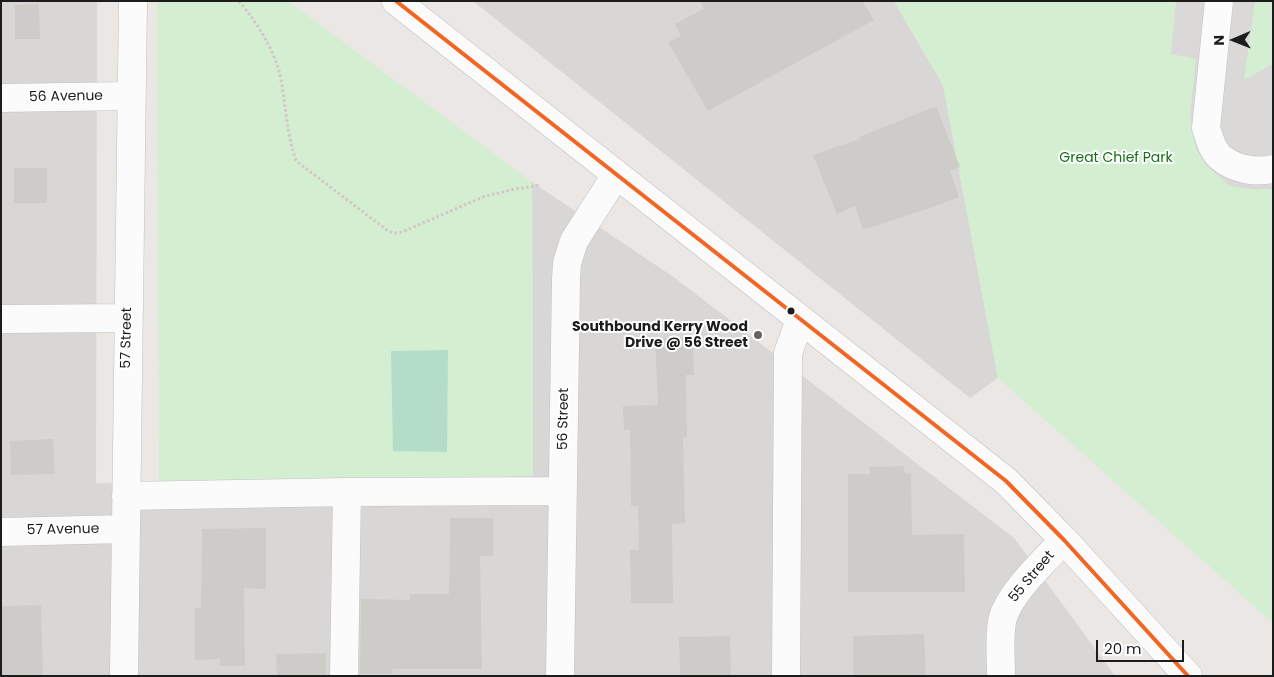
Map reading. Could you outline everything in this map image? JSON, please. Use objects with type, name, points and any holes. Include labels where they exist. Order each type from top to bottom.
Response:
[{"type":"street","name":"57 Street","points":[[124,676],[127,318],[133,1]]},
{"type":"street","points":[[396,1],[1006,480],[1064,540],[1188,676]]},
{"type":"street","points":[[1220,1],[1206,128],[1219,156],[1252,171],[1273,169]]},
{"type":"street","name":"56 Avenue","points":[[1,98],[130,96]]},
{"type":"street","name":"56 Street","points":[[560,676],[568,263],[574,241],[616,175]]},
{"type":"street","points":[[1,319],[127,318]]},
{"type":"street","points":[[786,676],[788,353],[800,320]]},
{"type":"street","points":[[126,496],[563,491]]},
{"type":"street","points":[[344,676],[347,492]]},
{"type":"street","name":"57 Avenue","points":[[1,532],[126,529]]},
{"type":"street","name":"55 Street","points":[[1001,676],[1002,620],[1009,604],[1016,593],[1064,540]]},
{"type":"path","points":[[239,1],[256,23],[275,58],[296,160],[388,231],[402,232],[483,198],[515,189],[541,185]]},
{"type":"shaded area","points":[[1,1],[97,1],[96,483],[533,476],[532,182],[675,278],[1014,538],[1115,676],[1,676]]},
{"type":"shaded area","points":[[473,1],[894,1],[943,85],[998,378],[970,398]]},
{"type":"shaded area","points":[[1176,1],[1255,1],[1244,80],[1273,64],[1273,189],[1249,189],[1230,186],[1206,165],[1196,148],[1190,115],[1196,59],[1171,54]]},
{"type":"green space","points":[[157,1],[288,1],[532,182],[533,476],[159,481]]},
{"type":"green space","name":"Great Chief Park","points":[[894,1],[1273,1],[1273,623],[998,378],[943,85]]},
{"type":"green space","points":[[448,350],[447,452],[393,451],[391,351]]},
{"type":"building","points":[[700,1],[862,1],[874,20],[708,111],[668,42],[681,36],[675,24],[704,9]]},
{"type":"building","points":[[39,4],[40,39],[15,39],[15,5]]},
{"type":"building","points":[[936,106],[960,167],[950,171],[959,197],[863,230],[855,206],[837,214],[813,155],[860,139],[859,137]]},
{"type":"building","points":[[14,168],[47,168],[47,203],[14,203]]},
{"type":"building","points":[[693,337],[694,375],[686,375],[687,437],[683,437],[685,523],[672,524],[673,603],[631,603],[630,550],[639,550],[638,506],[631,506],[630,430],[624,430],[623,406],[658,405],[655,338]]},
{"type":"building","points":[[53,439],[55,474],[11,475],[10,441]]},
{"type":"building","points":[[903,466],[905,473],[911,474],[912,535],[964,534],[965,592],[848,592],[848,474],[870,474],[869,467]]},
{"type":"building","points":[[450,518],[493,518],[493,556],[480,556],[482,669],[392,669],[393,674],[360,674],[361,599],[410,600],[410,594],[449,594]]},
{"type":"building","points":[[266,528],[266,589],[244,588],[245,666],[220,666],[220,659],[195,660],[195,608],[201,608],[202,529]]},
{"type":"building","points":[[41,605],[43,676],[1,676],[1,606]]},
{"type":"building","points":[[924,634],[926,676],[853,676],[853,636]]},
{"type":"building","points":[[730,636],[731,676],[680,676],[679,637]]},
{"type":"building","points":[[326,653],[326,676],[277,676],[276,654]]},
{"type":"transit line","points":[[396,1],[1006,481],[1064,540],[1188,676]]},
{"type":"place","name":"Southbound Kerry Wood Drive @ 56 Street","points":[[758,335]]}]
